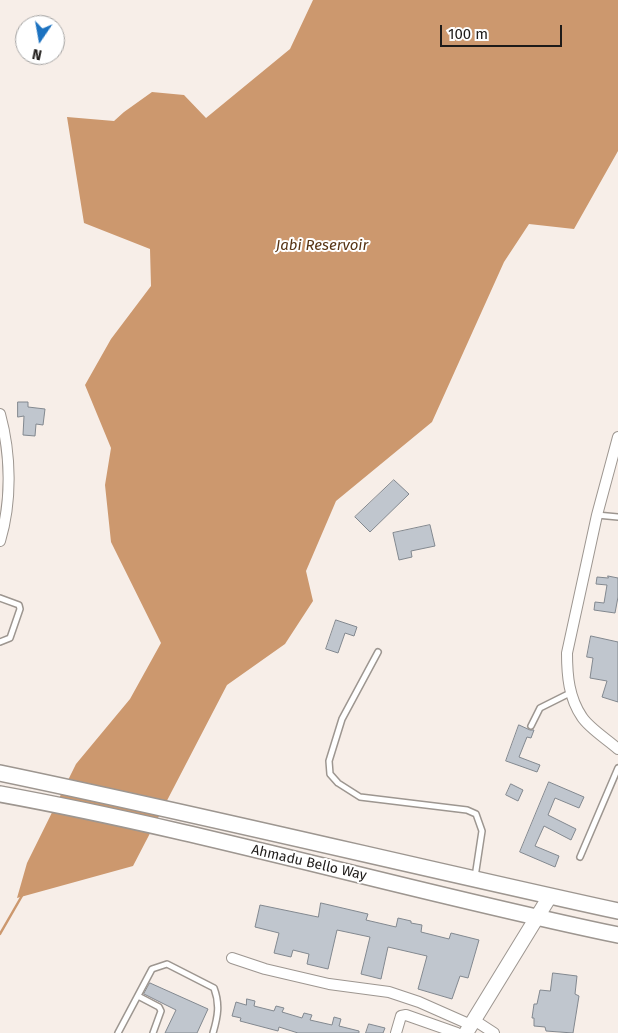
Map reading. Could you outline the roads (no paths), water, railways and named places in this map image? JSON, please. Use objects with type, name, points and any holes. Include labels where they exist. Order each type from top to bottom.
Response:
[{"type":"main road","name":"Ahmadu Bello Way","points":[[0,773],[192,814],[474,880],[618,911]]},
{"type":"main road","name":"Ahmadu Bello Way","points":[[0,794],[188,834],[538,918],[618,935]]},
{"type":"street","points":[[0,414],[3,424],[9,484],[5,523],[0,541]]},
{"type":"street","points":[[618,437],[597,514],[567,653],[567,675],[570,692],[583,719],[618,749]]},
{"type":"street","points":[[470,1026],[550,896]]},
{"type":"street","points":[[232,958],[265,969],[329,984],[390,992],[419,1002],[470,1026],[494,1033]]},
{"type":"street","points":[[396,1033],[401,1016],[406,1016],[457,1033]]},
{"type":"lane","points":[[597,514],[618,517]]},
{"type":"lane","points":[[0,598],[15,603],[20,610],[10,638],[0,642]]},
{"type":"lane","points":[[378,652],[342,719],[329,761],[330,774],[338,783],[360,797],[467,810],[476,814],[482,831],[474,880]]},
{"type":"lane","points":[[531,726],[540,708],[570,692]]},
{"type":"lane","points":[[580,857],[618,768]]},
{"type":"lane","points":[[118,1033],[152,969],[167,964],[214,988],[219,1001],[213,1033]]},
{"type":"lane","points":[[138,996],[159,1007],[161,1011],[153,1033]]},
{"type":"water","name":"Jabi Reservoir","points":[[313,0],[618,0],[618,151],[574,229],[529,224],[504,262],[432,422],[336,501],[306,571],[313,601],[285,644],[227,685],[133,866],[17,898],[27,863],[76,764],[130,699],[161,643],[111,542],[105,485],[111,448],[85,385],[111,339],[151,286],[150,249],[84,223],[67,117],[114,121],[152,92],[184,95],[206,118],[290,49]]},
{"type":"waterway","points":[[0,934],[23,894]]}]
